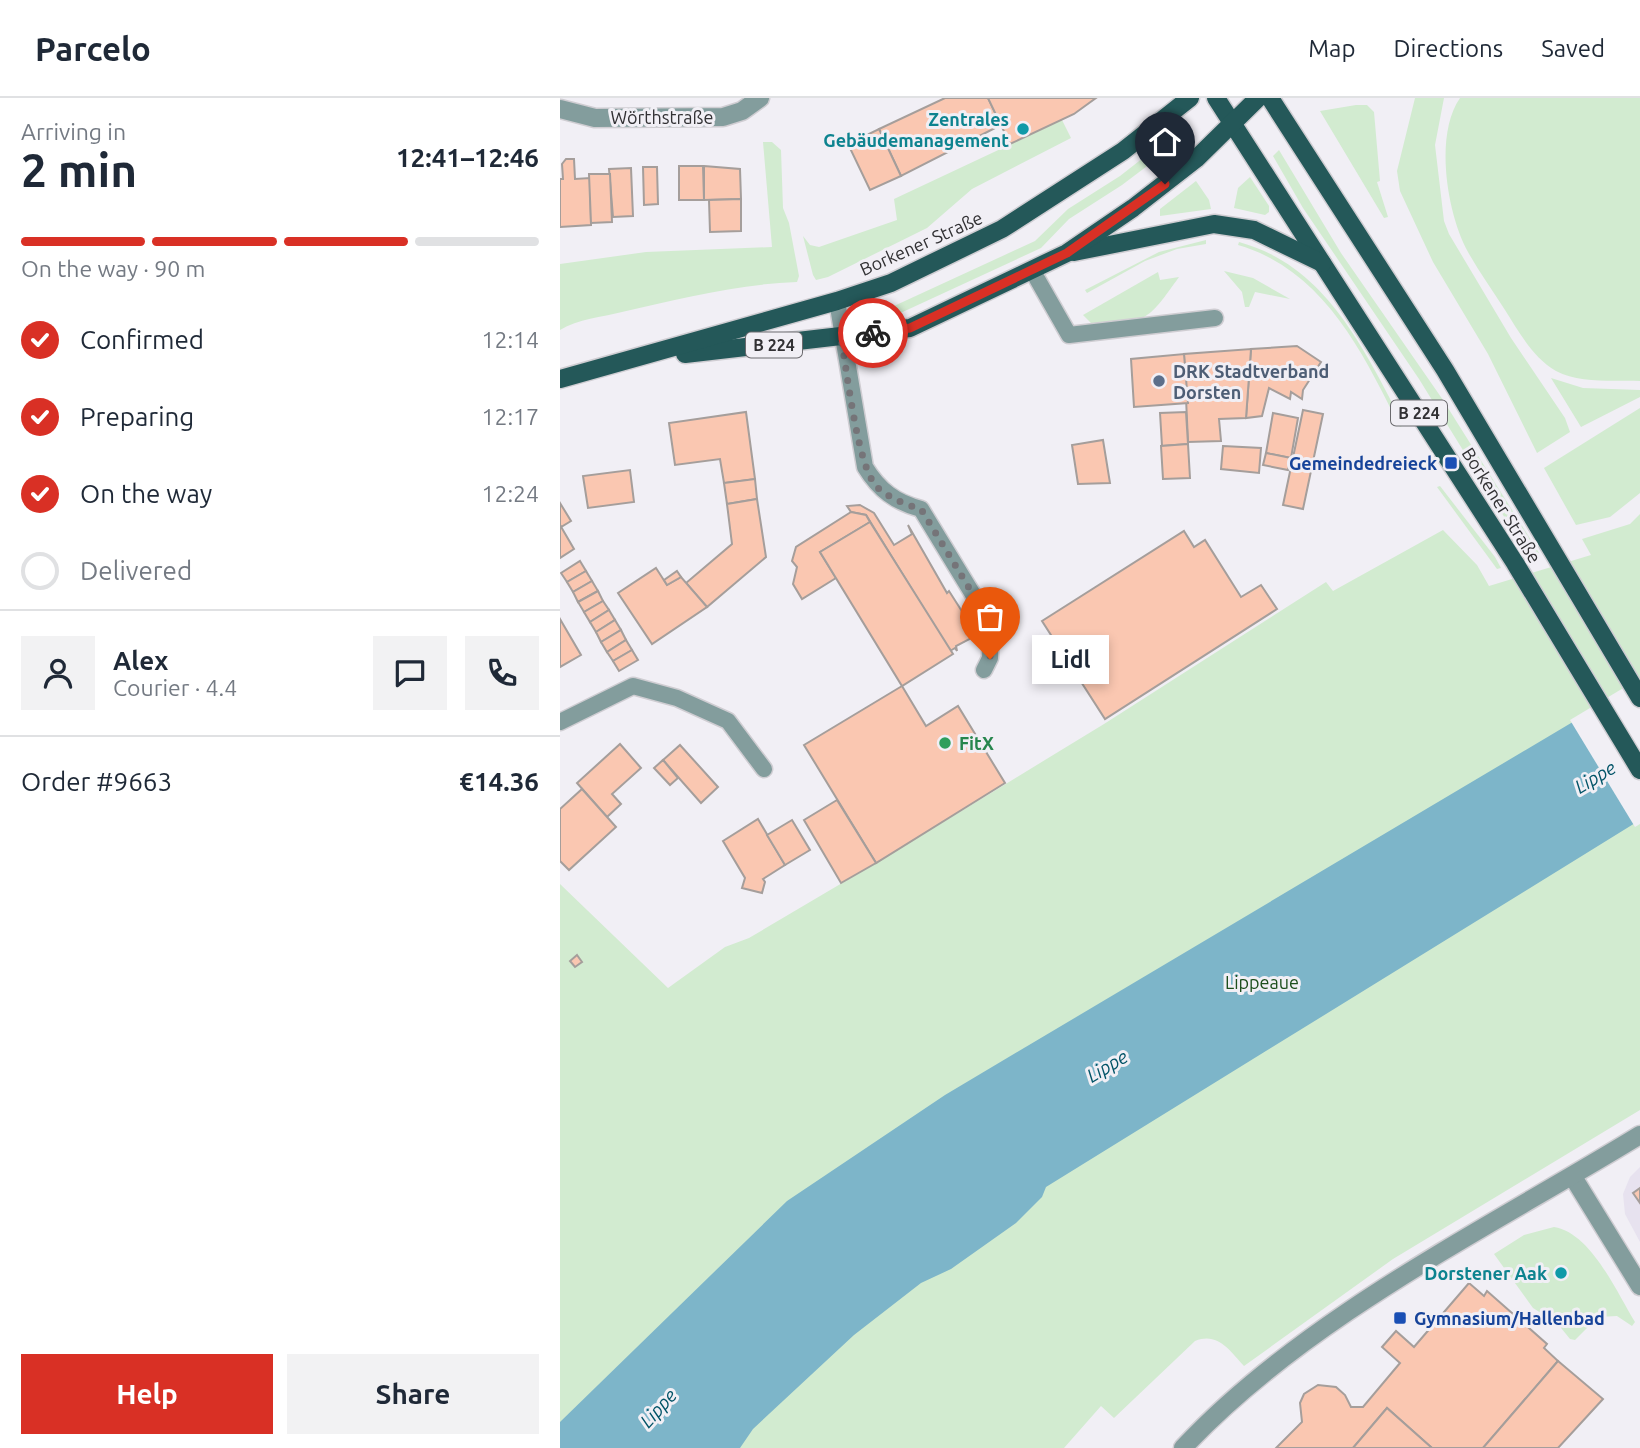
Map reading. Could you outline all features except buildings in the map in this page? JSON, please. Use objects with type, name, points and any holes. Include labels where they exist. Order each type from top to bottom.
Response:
[{"type":"main road","name":"Borkener Straße","points":[[560,379],[638,359],[891,283],[991,235],[1123,151],[1190,98]]},
{"type":"main road","name":"Borkener Straße","points":[[1216,98],[1515,563],[1640,770]]},
{"type":"main road","name":"Borkener Straße","points":[[638,359],[841,338],[910,328],[1067,253],[1133,208],[1196,159],[1258,98]]},
{"type":"main road","name":"Borkener Straße","points":[[1270,98],[1445,370],[1640,698]]},
{"type":"main road","name":"B 224","points":[[1067,253],[1214,225],[1254,230],[1324,264]]},
{"type":"street","name":"Wörthstraße","points":[[560,109],[595,118],[723,117],[742,111],[760,98]]},
{"type":"street","points":[[1184,1448],[1262,1375],[1386,1287],[1639,1137]]},
{"type":"street","points":[[1573,1177],[1640,1286]]},
{"type":"lane","points":[[1032,270],[1069,335],[1215,318]]},
{"type":"lane","points":[[837,301],[841,338],[865,467],[876,486],[902,504],[921,509],[991,624],[990,659],[984,670]]},
{"type":"lane","points":[[560,722],[633,685],[677,698],[728,721],[764,769]]},
{"type":"shaded area","points":[[1640,1167],[1640,1242],[1625,1214],[1623,1194],[1630,1177]]},
{"type":"green space","points":[[1415,98],[1444,98],[1435,145],[1444,221],[1449,234],[1511,338],[1565,418],[1570,432],[1537,453],[1488,354],[1433,262],[1400,191],[1397,171]]},
{"type":"green space","points":[[1460,98],[1640,98],[1640,381],[1576,378],[1548,366],[1527,344],[1481,274],[1468,252],[1454,217],[1446,175],[1447,132]]},
{"type":"green space","points":[[1367,105],[1374,112],[1380,181],[1377,182],[1388,217],[1384,218],[1320,111]]},
{"type":"green space","points":[[1062,120],[1071,138],[972,189],[927,228],[828,277],[816,280],[803,236],[810,245],[819,247],[897,220],[894,199]]},
{"type":"green space","points":[[1166,140],[1171,148],[1122,185],[1069,219],[1041,248],[881,322],[878,315],[881,312],[1035,241],[1068,209],[1120,176]]},
{"type":"green space","points":[[763,142],[772,142],[781,150],[783,208],[789,223],[799,276],[797,282],[709,293],[590,319],[560,330],[560,264],[646,252],[772,247]]},
{"type":"green space","points":[[1279,150],[1341,253],[1443,400],[1539,553],[1529,557],[1419,379],[1303,208],[1273,156]]},
{"type":"green space","points":[[1250,177],[1269,206],[1269,212],[1265,215],[1234,208],[1238,188]]},
{"type":"green space","points":[[1196,181],[1209,200],[1211,209],[1160,216],[1160,209]]},
{"type":"green space","points":[[1206,240],[1206,244],[1177,249],[1145,261],[1087,293],[1085,290],[1159,252]]},
{"type":"green space","points":[[1239,242],[1270,254],[1296,270],[1319,291],[1357,340],[1404,425],[1400,427],[1355,343],[1317,294],[1294,274],[1268,257],[1238,245]]},
{"type":"green space","points":[[1224,271],[1253,278],[1290,299],[1255,292],[1249,307],[1245,307],[1242,292]]},
{"type":"green space","points":[[1158,272],[1160,280],[1179,277],[1146,316],[1126,323],[1094,326],[1083,315]]},
{"type":"green space","points":[[1551,378],[1583,388],[1640,390],[1640,397],[1581,427]]},
{"type":"green space","points":[[1640,408],[1640,493],[1610,517],[1576,525],[1544,468]]},
{"type":"green space","points":[[1440,486],[1501,568],[1497,569],[1437,487]]},
{"type":"green space","name":"Lippeaue","points":[[1640,514],[1640,1110],[1393,1259],[1244,1366],[1217,1341],[1195,1341],[1114,1418],[1101,1406],[1064,1448],[560,1448],[560,884],[668,988],[725,947],[749,938],[876,863],[1104,724],[1326,582],[1333,591],[1443,530],[1477,565],[1489,586],[1591,555],[1582,539],[1630,524]]},
{"type":"green space","points":[[1554,1227],[1580,1240],[1591,1252],[1635,1322],[1632,1326],[1617,1316],[1598,1317],[1575,1340],[1570,1339],[1557,1323],[1533,1308],[1494,1254],[1524,1235]]},
{"type":"water","name":"Lippe","points":[[1640,682],[1640,820],[1046,1187],[1042,1197],[1016,1223],[951,1269],[921,1283],[854,1335],[753,1429],[740,1448],[560,1448],[560,1422],[787,1201],[945,1095]]},
{"type":"pier","points":[[1640,678],[1640,824],[1635,827],[1570,720]]},
{"type":"way so far","points":[[873,333],[841,338],[865,467],[876,486],[902,504],[921,509],[991,624],[990,659]]},
{"type":"place","name":"Zentrales Gebäudemanagement","points":[[1023,129]]},
{"type":"place","name":"DRK Stadtverband Dorsten","points":[[1159,381]]},
{"type":"place","name":"Gemeindedreieck","points":[[1451,463]]},
{"type":"place","name":"Lidl","points":[[990,659]]},
{"type":"place","name":"FitX","points":[[945,743]]},
{"type":"place","name":"Dorstener Aak","points":[[1561,1273]]},
{"type":"place","name":"Gymnasium/Hallenbad","points":[[1400,1318]]},
{"type":"route","points":[[873,333],[910,328],[1067,253],[1165,184]]}]
